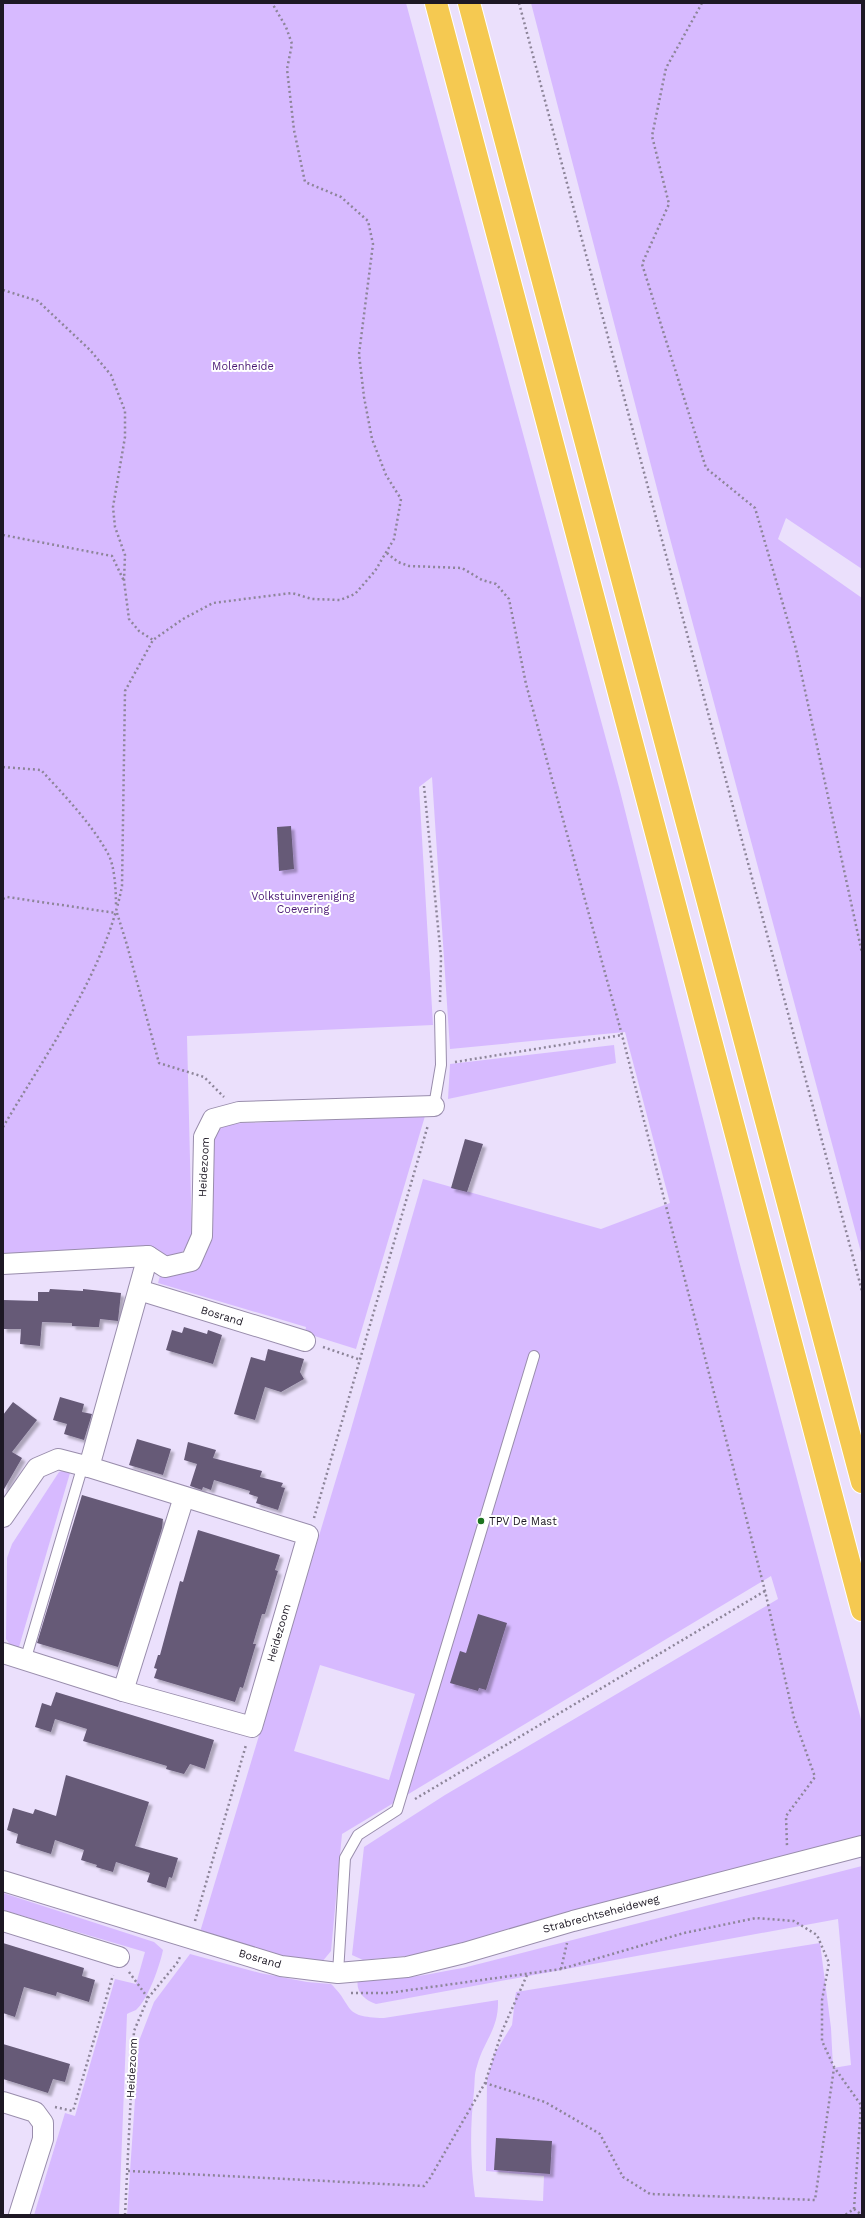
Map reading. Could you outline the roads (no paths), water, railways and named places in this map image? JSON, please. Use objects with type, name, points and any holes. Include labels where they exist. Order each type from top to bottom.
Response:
[{"type":"highway","points":[[436,3],[862,1610]]},
{"type":"highway","points":[[469,3],[862,1482]]},
{"type":"street","name":"Heidezoom","points":[[148,1256],[165,1267],[190,1261],[202,1236],[204,1137],[214,1119],[239,1112],[434,1106]]},
{"type":"street","points":[[3,1264],[148,1256],[86,1466]]},
{"type":"street","name":"Bosrand","points":[[139,1290],[305,1341]]},
{"type":"street","points":[[3,1517],[37,1468],[58,1459],[86,1466],[184,1497],[123,1691],[3,1653]]},
{"type":"street","name":"Heidezoom","points":[[123,1691],[252,1727],[308,1535],[184,1497]]},
{"type":"street","name":"Strabrechtseheideweg","points":[[338,1973],[407,1967],[464,1953],[573,1921],[862,1846]]},
{"type":"street","name":"Bosrand","points":[[3,1881],[281,1966],[338,1973]]},
{"type":"street","points":[[3,1921],[119,1957]]},
{"type":"street","points":[[3,2102],[35,2112],[43,2123],[43,2139],[20,2215]]},
{"type":"lane","points":[[434,1106],[441,1064],[440,1016]]},
{"type":"lane","points":[[338,1973],[345,1858],[358,1835],[398,1810],[534,1356]]},
{"type":"lane","points":[[25,1661],[86,1466]]},
{"type":"place","name":"TPV De Mast","points":[[481,1521]]},
{"type":"park label","name":"Molenheide","points":[[243,366]]},
{"type":"park label","name":"Volkstuinvereniging Coevering","points":[[303,902]]}]
